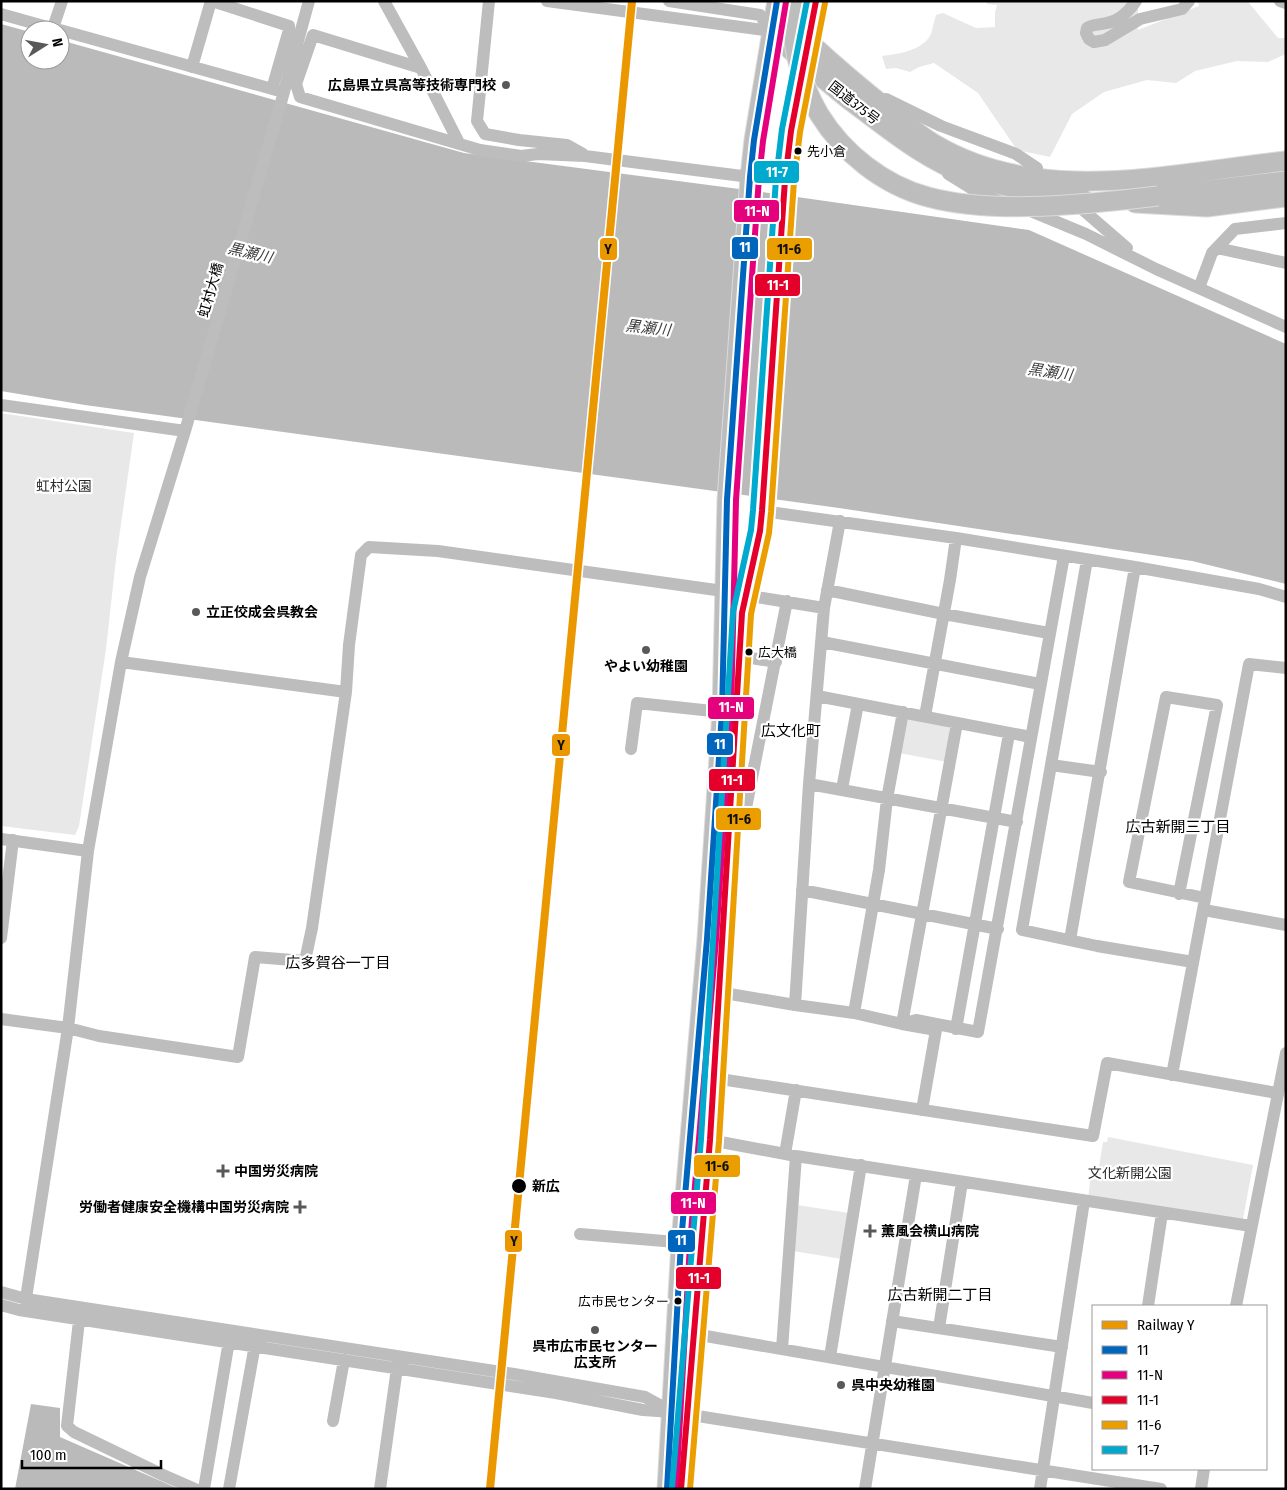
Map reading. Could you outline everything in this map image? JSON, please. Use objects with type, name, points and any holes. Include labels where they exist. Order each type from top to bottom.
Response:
[{"type":"highway","points":[[666,1489],[694,1334],[710,1140],[704,1077],[707,939],[722,712],[728,500],[754,140],[777,1]]},
{"type":"highway","points":[[793,1],[792,30],[799,66],[806,87],[825,123],[850,153],[867,167],[904,188],[927,197],[947,201],[1044,206],[1286,171]]},
{"type":"highway","points":[[802,1],[805,52],[813,81],[821,98],[838,123],[858,146],[906,177],[931,185],[970,193],[1001,194],[1157,191],[1286,181]]},
{"type":"highway","points":[[681,1489],[679,1413],[681,1243],[718,992],[742,613],[744,596],[758,539],[762,508],[785,180],[791,132],[816,1]]},
{"type":"highway","name":"国道375号","points":[[771,31],[808,42],[854,83],[919,134],[958,157],[1009,174],[1078,182],[1191,173],[1286,161]]},
{"type":"highway","name":"国道375号","points":[[771,31],[804,64],[900,138],[932,158],[966,174],[1017,189],[1085,200],[1188,207],[1232,205],[1286,197]]},
{"type":"street","points":[[59,20],[62,1]]},
{"type":"street","points":[[192,66],[212,1],[288,26],[284,94]]},
{"type":"street","points":[[284,94],[309,1]]},
{"type":"street","points":[[384,1],[459,143]]},
{"type":"street","points":[[489,1],[477,121],[485,134],[510,139],[567,145],[585,156]]},
{"type":"street","points":[[547,1],[771,31]]},
{"type":"street","points":[[669,1],[760,15],[771,31]]},
{"type":"street","points":[[1136,1],[1119,19],[1087,28],[1086,33],[1089,39],[1094,42],[1105,40],[1140,19],[1182,10],[1189,1]]},
{"type":"street","points":[[1280,1],[1286,3]]},
{"type":"street","points":[[1,14],[22,20]]},
{"type":"street","points":[[70,33],[192,66],[480,150],[521,156],[538,154],[585,156],[750,182]]},
{"type":"street","points":[[284,94],[296,84],[313,34],[421,68]]},
{"type":"street","points":[[830,61],[866,87],[912,113],[961,134],[1010,151],[1037,168]]},
{"type":"street","name":"虹村大橋","points":[[25,1305],[68,1028],[88,851],[121,662],[140,577],[284,94]]},
{"type":"street","points":[[900,138],[936,166],[993,200],[1043,215],[1156,269],[1286,327]]},
{"type":"street","points":[[1082,209],[1119,242],[1156,269]]},
{"type":"street","points":[[1199,288],[1212,253],[1235,230],[1286,223]]},
{"type":"street","points":[[1217,248],[1286,263]]},
{"type":"street","points":[[1,405],[185,431]]},
{"type":"street","points":[[762,508],[1135,567],[1258,589],[1286,598]]},
{"type":"street","points":[[795,1005],[809,784],[824,608],[840,521]]},
{"type":"street","points":[[925,716],[956,538]]},
{"type":"street","points":[[1,1019],[68,1028],[107,1037],[238,1057],[254,957],[305,961],[312,928],[346,692],[349,645],[360,555],[370,547],[438,551],[716,590],[725,594],[787,601],[824,608]]},
{"type":"street","points":[[902,1024],[916,1020],[978,1032],[1064,556]]},
{"type":"street","points":[[1087,560],[1022,930],[1193,962]]},
{"type":"street","points":[[1070,940],[1101,772],[1135,567]]},
{"type":"street","points":[[827,590],[944,614],[1049,632]]},
{"type":"street","points":[[729,828],[740,824],[745,812],[787,601]]},
{"type":"street","points":[[822,642],[1040,684]]},
{"type":"street","points":[[739,656],[776,662]]},
{"type":"street","points":[[121,662],[346,692]]},
{"type":"street","points":[[1172,1075],[1249,664],[1286,668]]},
{"type":"street","points":[[817,696],[1031,737]]},
{"type":"street","points":[[1179,894],[1217,705],[1166,697],[1129,882],[1179,894],[1204,904],[1286,926]]},
{"type":"street","points":[[631,749],[637,703],[722,712]]},
{"type":"street","points":[[842,789],[858,704]]},
{"type":"street","points":[[854,1013],[879,870],[887,799],[903,712]]},
{"type":"street","points":[[902,1024],[940,808],[957,724]]},
{"type":"street","points":[[956,1029],[1009,734]]},
{"type":"street","points":[[1051,765],[1101,772]]},
{"type":"street","points":[[809,784],[1017,822]]},
{"type":"street","points":[[1,938],[7,839],[88,851]]},
{"type":"street","points":[[802,890],[998,928]]},
{"type":"street","points":[[718,992],[854,1013],[936,1030],[922,1110]]},
{"type":"street","points":[[1236,1305],[1286,1053]]},
{"type":"street","points":[[704,1077],[1093,1136],[1107,1063],[1277,1094]]},
{"type":"street","points":[[782,1349],[796,1090]]},
{"type":"street","points":[[710,1140],[916,1175],[1251,1226]]},
{"type":"street","points":[[830,1357],[861,1166]]},
{"type":"street","points":[[865,1489],[916,1175]]},
{"type":"street","points":[[939,1328],[962,1182]]},
{"type":"street","points":[[1040,1489],[1084,1201]]},
{"type":"street","points":[[1148,1305],[1162,1213]]},
{"type":"street","points":[[580,1234],[700,1244]]},
{"type":"street","points":[[1,1292],[25,1305]]},
{"type":"street","points":[[1,1305],[25,1305],[80,1313],[513,1380],[643,1410],[679,1413],[1162,1489]]},
{"type":"street","points":[[80,1313],[67,1426],[74,1432],[163,1476],[195,1489]]},
{"type":"street","points":[[892,1321],[1062,1347]]},
{"type":"street","points":[[694,1334],[1092,1403]]},
{"type":"street","points":[[204,1489],[230,1336]]},
{"type":"street","points":[[230,1489],[256,1340]]},
{"type":"street","points":[[306,1348],[344,1360],[398,1362]]},
{"type":"street","points":[[333,1420],[344,1360]]},
{"type":"street","points":[[380,1489],[398,1362]]},
{"type":"street","points":[[1201,1489],[1204,1470]]},
{"type":"green space","points":[[986,1],[1138,1],[1138,30],[1199,6],[1198,1],[1249,1],[1278,38],[1286,38],[1286,54],[1268,62],[1237,61],[1195,71],[1176,83],[1147,80],[1104,92],[1072,114],[1050,157],[1017,150],[978,93],[934,63],[919,67],[910,72],[896,68],[886,69],[882,56],[909,51],[922,44],[931,34],[936,15],[943,13],[976,28],[995,27],[997,5],[987,4]]},
{"type":"green space","name":"虹村公園","points":[[1,413],[134,433],[116,559],[106,649],[79,826],[75,835],[1,826]]},
{"type":"green space","points":[[908,717],[950,725],[947,762],[899,753]]},
{"type":"green space","name":"文化新開公園","points":[[1108,1137],[1253,1165],[1243,1219],[1088,1198],[1092,1166],[1099,1167],[1103,1142],[1107,1142]]},
{"type":"green space","points":[[797,1205],[849,1213],[842,1259],[793,1251]]},
{"type":"water","name":"黒瀬川","points":[[1,24],[20,29],[20,70],[70,70],[70,43],[464,153],[769,193],[1029,230],[1286,344],[1286,584],[1192,561],[839,508],[85,405],[1,391]]},
{"type":"water","points":[[31,1404],[60,1408],[60,1437],[179,1489],[15,1489]]},
{"type":"rail line","name":"Y","points":[[490,1489],[632,1]]},
{"type":"transit line","name":"11","points":[[667,1489],[681,1243],[707,939],[722,712],[727,500],[750,177],[754,140],[777,1]]},
{"type":"transit line","name":"11-7","points":[[672,1488],[701,1139],[733,612],[751,530],[776,179],[782,129],[807,1]]},
{"type":"transit line","name":"11-1","points":[[681,1489],[710,1140],[742,613],[760,531],[762,511],[785,180],[791,131],[816,1]]},
{"type":"transit line","name":"11-N","points":[[676,1489],[690,1244],[716,940],[731,713],[736,500],[759,178],[763,141],[786,2]]},
{"type":"transit line","name":"11-6","points":[[690,1489],[719,1141],[751,614],[769,533],[794,181],[800,132],[825,3]]},
{"type":"place","name":"広島県立呉高等技術専門校","points":[[506,85]]},
{"type":"place","name":"先小倉","points":[[798,151]]},
{"type":"place","name":"立正佼成会呉教会","points":[[196,612]]},
{"type":"place","name":"やよい幼稚園","points":[[646,650]]},
{"type":"place","name":"広大橋","points":[[749,652]]},
{"type":"place","name":"中国労災病院","points":[[223,1171]]},
{"type":"place","name":"新広","points":[[519,1186]]},
{"type":"place","name":"労働者健康安全機構中国労災病院","points":[[300,1207]]},
{"type":"place","name":"薫風会横山病院","points":[[870,1231]]},
{"type":"place","name":"広市民センター","points":[[678,1301]]},
{"type":"place","name":"呉市広市民センター 広支所","points":[[595,1330]]},
{"type":"place","name":"呉中央幼稚園","points":[[841,1385]]},
{"type":"district","name":"広文化町","points":[[791,731]]},
{"type":"district","name":"広古新開三丁目","points":[[1178,827]]},
{"type":"district","name":"広多賀谷一丁目","points":[[338,963]]},
{"type":"district","name":"広古新開二丁目","points":[[940,1295]]}]
